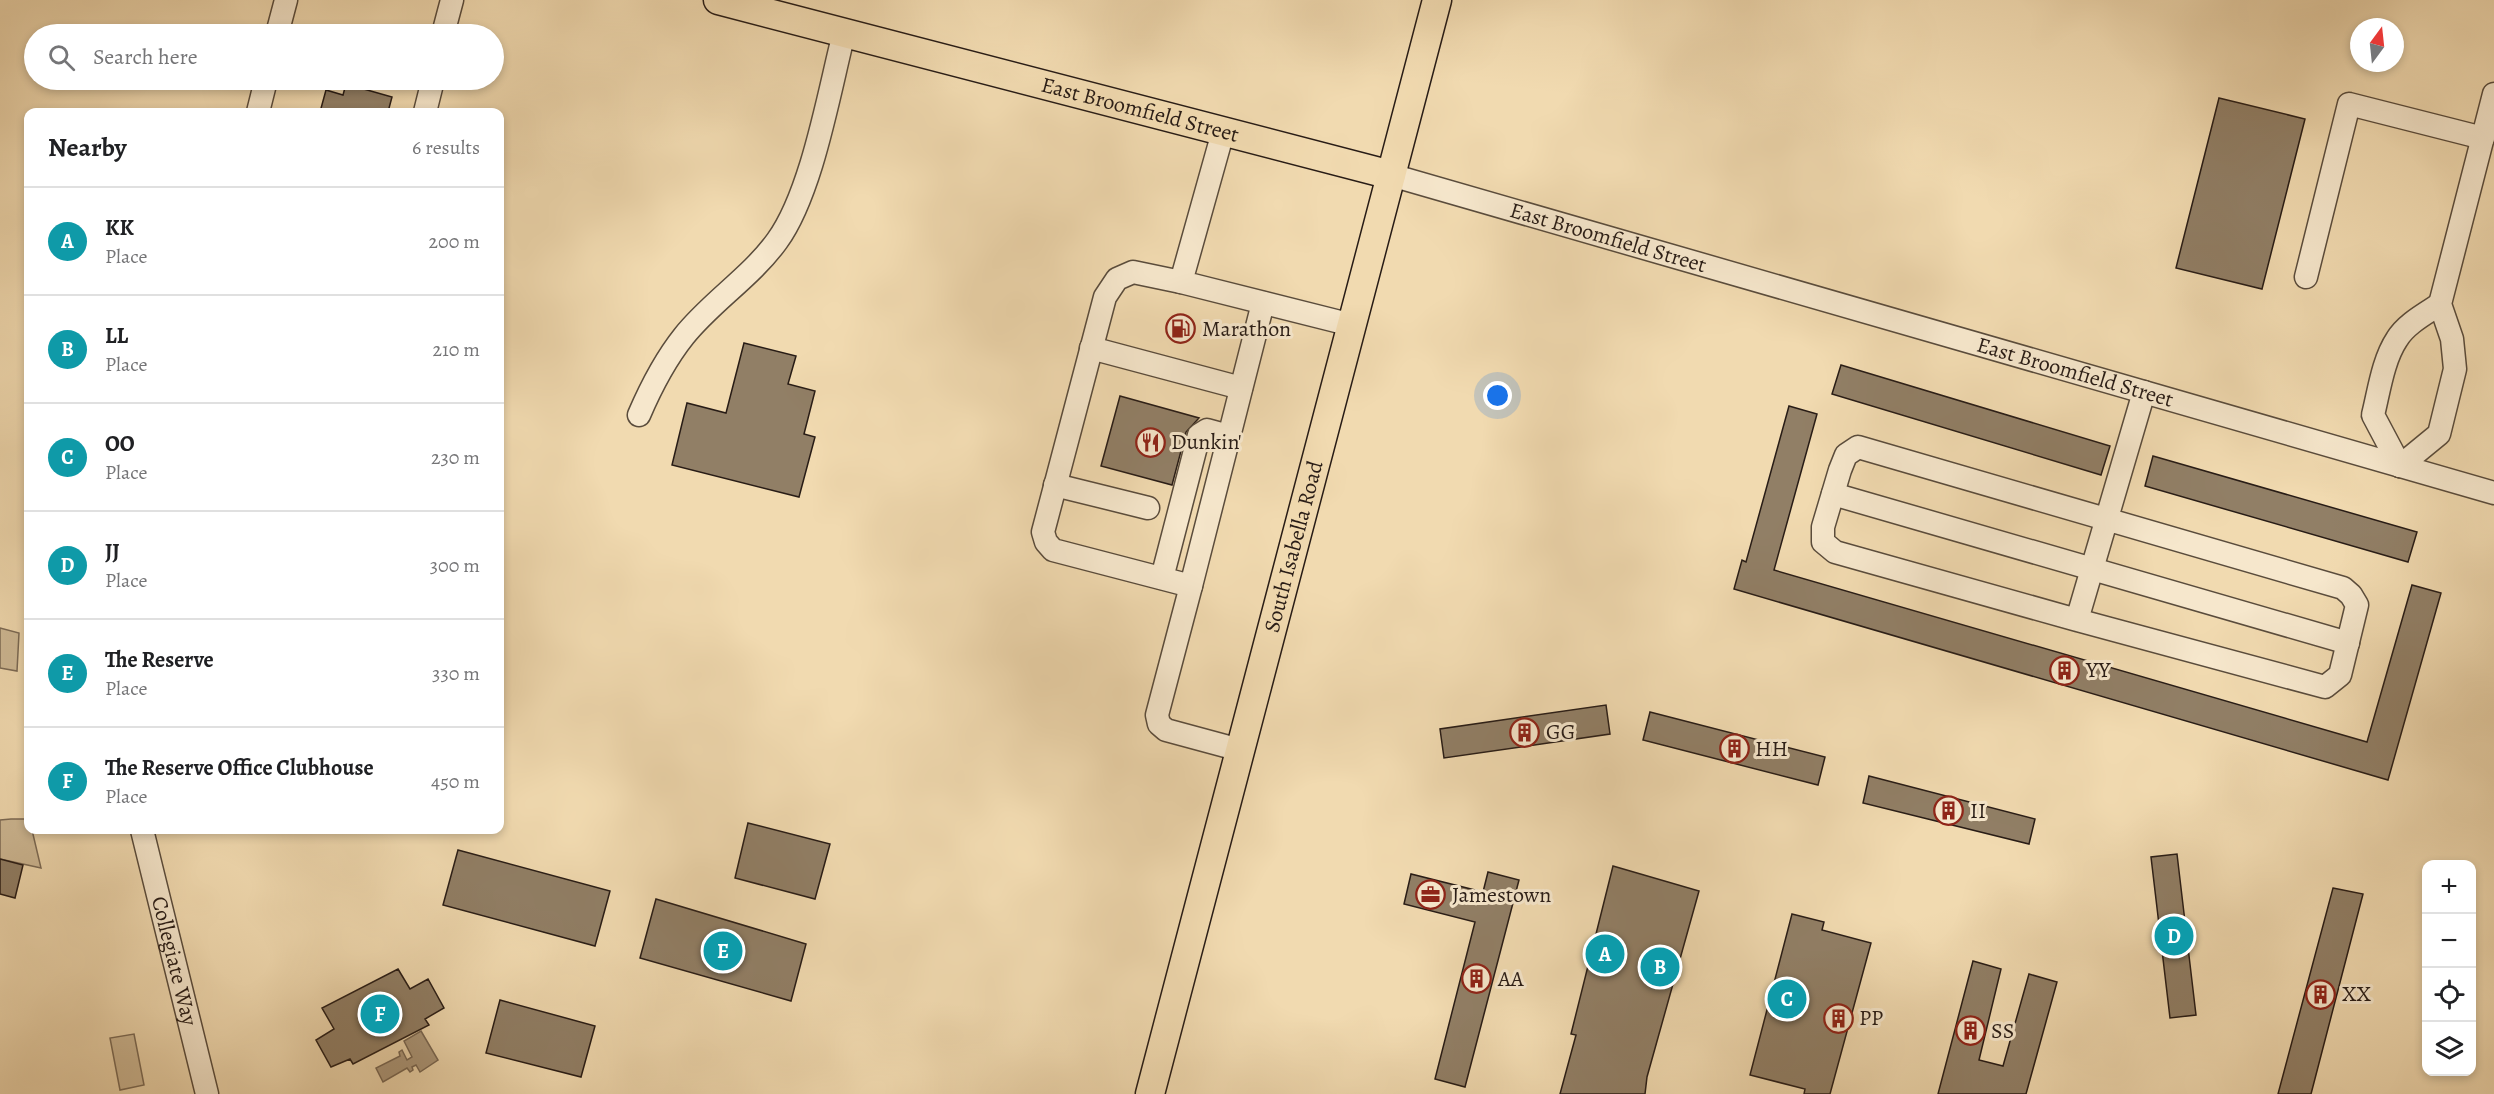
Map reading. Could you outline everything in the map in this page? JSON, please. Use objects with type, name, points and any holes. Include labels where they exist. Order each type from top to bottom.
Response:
[{"type":"main road","name":"East Broomfield Street","points":[[718,0],[1391,175]]},
{"type":"main road","name":"South Isabella Road","points":[[1150,1094],[1437,0]]},
{"type":"street","points":[[280,24],[286,0]]},
{"type":"street","points":[[446,24],[452,0]]},
{"type":"street","points":[[639,416],[656,377],[685,335],[776,242],[793,215],[810,166],[844,33]]},
{"type":"street","points":[[259,108],[264,90]]},
{"type":"street","points":[[426,108],[430,90]]},
{"type":"street","points":[[2440,304],[2415,321],[2397,338],[2389,356],[2373,415],[2400,466],[2439,434],[2455,369],[2452,339],[2440,304],[2494,94]]},
{"type":"street","points":[[2306,277],[2349,104],[2483,138]]},
{"type":"street","points":[[1181,282],[1223,132]]},
{"type":"street","name":"East Broomfield Street","points":[[1391,175],[2494,493]]},
{"type":"street","points":[[1191,586],[1053,550],[1046,542],[1043,532],[1105,297],[1117,279],[1133,272],[1352,325]]},
{"type":"street","points":[[1240,750],[1166,730],[1159,724],[1157,715],[1263,303]]},
{"type":"street","points":[[1091,348],[1241,388]]},
{"type":"street","points":[[2077,620],[2105,518],[2144,392]]},
{"type":"street","points":[[1161,578],[1199,435],[1207,430],[1229,436]]},
{"type":"street","points":[[1858,447],[2105,518],[2343,588],[2357,605],[2340,675],[2325,687],[1835,552],[1823,542],[1823,527],[1846,455],[1858,447]]},
{"type":"street","points":[[1055,485],[1148,508]]},
{"type":"street","points":[[1833,494],[2348,643]]},
{"type":"street","name":"Collegiate Way","points":[[143,834],[207,1094]]},
{"type":"shaded area","points":[[0,628],[19,633],[17,671],[0,668]]},
{"type":"shaded area","points":[[24,819],[24,834],[33,834],[41,868],[0,859],[0,820]]},
{"type":"shaded area","points":[[421,1031],[438,1060],[420,1072],[416,1065],[410,1072],[407,1068],[383,1082],[376,1068],[400,1056],[399,1052],[402,1050],[407,1060],[412,1057],[404,1041]]},
{"type":"shaded area","points":[[134,1034],[144,1085],[120,1090],[110,1038]]},
{"type":"building","points":[[326,90],[343,95],[344,90],[367,90],[392,97],[389,108],[321,108]]},
{"type":"building","points":[[2219,98],[2305,119],[2262,289],[2176,268]]},
{"type":"building","points":[[744,343],[796,356],[788,384],[815,391],[804,434],[815,437],[799,497],[672,465],[687,403],[726,413]]},
{"type":"building","points":[[1841,365],[2110,446],[2101,475],[1832,394]]},
{"type":"building","name":"Dunkin'","points":[[1120,396],[1199,418],[1186,432],[1172,485],[1101,466]]},
{"type":"building","name":"YY","points":[[1789,406],[1817,414],[1774,570],[2367,742],[2412,585],[2441,593],[2388,780],[1734,589],[1742,560],[1746,562]]},
{"type":"building","points":[[2153,456],[2417,532],[2408,562],[2145,486]]},
{"type":"building","name":"GG","points":[[1606,705],[1610,734],[1444,758],[1440,729]]},
{"type":"building","name":"HH","points":[[1650,712],[1825,757],[1818,785],[1643,740]]},
{"type":"building","name":"II","points":[[1869,776],[2035,819],[2029,844],[1863,803]]},
{"type":"building","points":[[748,823],[830,844],[815,899],[735,878]]},
{"type":"building","points":[[458,850],[610,891],[595,946],[443,905]]},
{"type":"building","points":[[2177,854],[2196,1015],[2170,1018],[2151,857]]},
{"type":"building","points":[[0,859],[23,865],[15,898],[0,894]]},
{"type":"building","points":[[1613,866],[1699,891],[1647,1077],[1645,1094],[1560,1094],[1576,1035],[1571,1034]]},
{"type":"building","name":"AA","points":[[1488,872],[1519,880],[1465,1087],[1435,1079],[1475,922],[1404,904],[1411,874],[1483,892]]},
{"type":"building","name":"XX","points":[[2333,888],[2363,894],[2311,1094],[2278,1094]]},
{"type":"building","points":[[656,899],[806,944],[791,1001],[640,958]]},
{"type":"building","points":[[1792,914],[1824,922],[1822,930],[1871,943],[1830,1094],[1804,1094],[1805,1089],[1750,1075]]},
{"type":"building","points":[[1973,961],[2001,969],[1979,1060],[2003,1066],[2029,974],[2057,982],[2026,1094],[1938,1094]]},
{"type":"building","points":[[398,969],[410,989],[428,979],[444,1008],[425,1019],[429,1025],[353,1064],[350,1059],[331,1067],[316,1040],[334,1029],[322,1008]]},
{"type":"building","points":[[500,1000],[595,1026],[581,1077],[486,1053]]},
{"type":"place","name":"Marathon","points":[[1181,329]]},
{"type":"place","name":"Dunkin'","points":[[1150,442]]},
{"type":"place","name":"YY","points":[[2065,670]]},
{"type":"place","name":"GG","points":[[1525,732]]},
{"type":"place","name":"HH","points":[[1734,749]]},
{"type":"place","name":"II","points":[[1949,811]]},
{"type":"place","name":"Jamestown","points":[[1431,895]]},
{"type":"place","name":"JJ","points":[[2174,936]]},
{"type":"place","name":"The Reserve","points":[[723,951]]},
{"type":"place","name":"KK","points":[[1605,954]]},
{"type":"place","name":"LL","points":[[1660,967]]},
{"type":"place","name":"AA","points":[[1477,979]]},
{"type":"place","name":"XX","points":[[2321,994]]},
{"type":"place","name":"OO","points":[[1787,999]]},
{"type":"place","name":"The Reserve Office Clubhouse","points":[[380,1014]]},
{"type":"place","name":"PP","points":[[1838,1018]]},
{"type":"place","name":"SS","points":[[1970,1031]]}]
